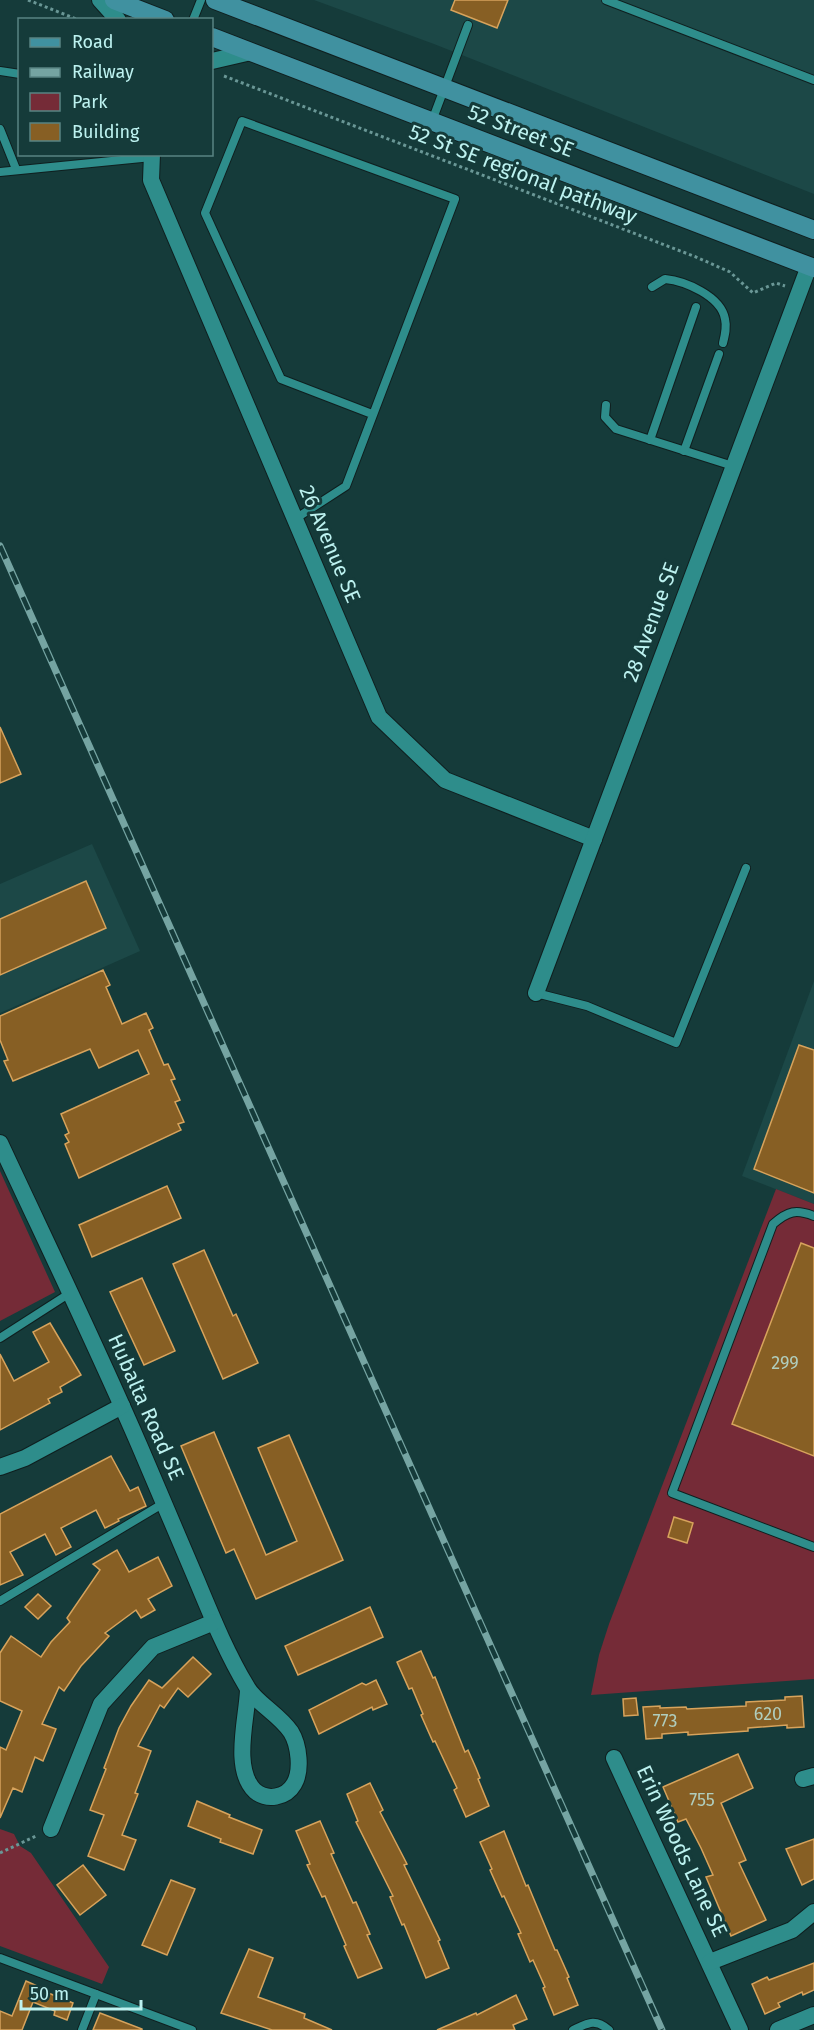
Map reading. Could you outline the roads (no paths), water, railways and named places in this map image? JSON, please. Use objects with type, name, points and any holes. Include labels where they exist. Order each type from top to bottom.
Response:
[{"type":"main road","points":[[114,0],[160,18]]},
{"type":"main road","name":"52 Street SE","points":[[215,0],[814,230]]},
{"type":"main road","name":"52 Street SE","points":[[213,37],[812,267]]},
{"type":"street","points":[[100,0],[116,18]]},
{"type":"street","points":[[216,68],[251,52]]},
{"type":"street","name":"26 Avenue SE","points":[[152,156],[151,180],[379,717],[445,780],[594,839]]},
{"type":"street","name":"28 Avenue SE","points":[[536,993],[798,291],[812,267]]},
{"type":"street","name":"Hubalta Road SE","points":[[0,1143],[122,1406],[214,1622],[248,1690],[282,1720],[293,1735],[299,1762],[294,1784],[280,1797],[269,1797],[256,1792],[246,1778],[243,1738],[248,1690]]},
{"type":"street","points":[[0,1467],[25,1458],[122,1406]]},
{"type":"street","points":[[51,1830],[101,1704],[153,1647],[214,1622]]},
{"type":"street","name":"Erin Woods Lane SE","points":[[614,1758],[740,2030]]},
{"type":"street","name":"Erin Woods Lane SE","points":[[710,1962],[792,1930],[814,1912]]},
{"type":"street","points":[[778,2030],[814,2014]]},
{"type":"lane","points":[[194,18],[201,0]]},
{"type":"lane","points":[[606,0],[814,80]]},
{"type":"lane","points":[[432,121],[468,25]]},
{"type":"lane","points":[[0,71],[18,74]]},
{"type":"lane","points":[[295,519],[346,486],[455,199],[242,121],[205,213],[281,379],[372,414]]},
{"type":"lane","points":[[0,129],[16,169]]},
{"type":"lane","points":[[0,172],[84,159],[152,156]]},
{"type":"lane","points":[[652,287],[665,279],[676,280],[707,295],[719,306],[725,317],[726,332],[723,343]]},
{"type":"lane","points":[[650,440],[696,307]]},
{"type":"lane","points":[[684,451],[719,354]]},
{"type":"lane","points":[[606,405],[605,417],[616,429],[733,466]]},
{"type":"lane","points":[[536,993],[586,1006],[676,1043],[746,868]]},
{"type":"lane","points":[[814,1216],[802,1212],[785,1214],[773,1224],[672,1493],[814,1547]]},
{"type":"lane","points":[[0,1338],[70,1293]]},
{"type":"lane","points":[[0,1601],[164,1503]]},
{"type":"lane","points":[[0,1958],[192,2030]]},
{"type":"lane","points":[[82,2030],[96,1994]]},
{"type":"lane","points":[[573,2030],[591,2022],[602,2024],[609,2030]]},
{"type":"railway","points":[[0,546],[662,2030]]}]
